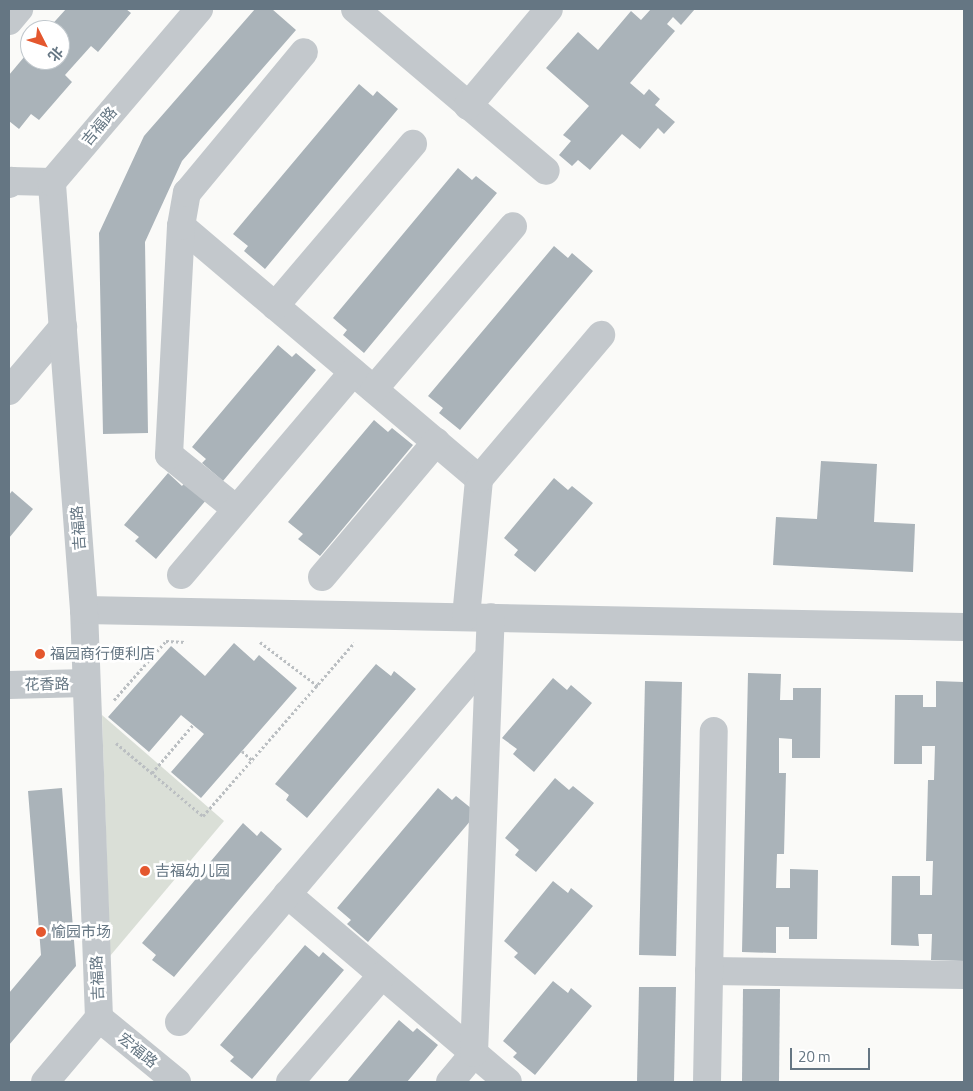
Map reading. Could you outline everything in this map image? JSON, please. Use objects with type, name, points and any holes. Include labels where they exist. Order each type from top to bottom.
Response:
[{"type":"street","points":[[9,21],[19,9]]},
{"type":"street","name":"吉福路","points":[[45,1082],[99,1018],[84,610],[52,182],[199,9]]},
{"type":"street","points":[[355,9],[546,171]]},
{"type":"street","points":[[468,106],[549,9]]},
{"type":"street","points":[[236,509],[169,455],[181,226],[187,193],[304,52]]},
{"type":"street","points":[[275,306],[413,144]]},
{"type":"street","points":[[9,184],[12,181],[52,182]]},
{"type":"street","points":[[181,226],[479,478]]},
{"type":"street","points":[[374,389],[513,226]]},
{"type":"street","points":[[9,391],[63,327]]},
{"type":"street","points":[[450,1082],[474,1053],[488,658],[478,617],[479,478],[601,335]]},
{"type":"street","points":[[181,575],[353,372]]},
{"type":"street","points":[[322,577],[436,442]]},
{"type":"street","points":[[84,610],[964,627]]},
{"type":"street","points":[[179,1022],[488,658]]},
{"type":"street","name":"花香路","points":[[9,685],[86,683]]},
{"type":"street","points":[[707,1082],[714,731]]},
{"type":"street","points":[[287,894],[508,1082]]},
{"type":"street","points":[[709,971],[964,975]]},
{"type":"street","points":[[290,1082],[382,974]]},
{"type":"street","name":"宏福路","points":[[99,1018],[177,1082]]},
{"type":"path","points":[[110,704],[166,641],[195,642]]},
{"type":"path","points":[[114,741],[203,816],[356,641]]},
{"type":"path","points":[[253,642],[263,642],[318,686]]},
{"type":"path","points":[[152,773],[193,725]]},
{"type":"path","points":[[242,751],[253,760]]},
{"type":"shaded area","points":[[102,715],[224,821],[110,956]]},
{"type":"building","points":[[66,9],[126,9],[131,13],[98,52],[91,46],[70,69],[70,20],[56,20]]},
{"type":"building","points":[[255,9],[272,9],[296,30],[182,161],[145,242],[148,433],[103,434],[99,233],[144,136]]},
{"type":"building","points":[[651,9],[695,9],[681,25],[673,17],[667,24],[675,31],[630,83],[644,95],[649,89],[660,99],[655,105],[675,122],[664,134],[658,128],[640,149],[622,134],[590,170],[578,160],[572,166],[559,155],[571,141],[563,135],[589,106],[546,68],[578,32],[598,50],[631,11],[641,20]]},
{"type":"building","points":[[20,62],[20,70],[69,70],[65,75],[72,82],[39,120],[31,114],[19,129],[9,121],[9,75]]},
{"type":"building","points":[[359,84],[373,96],[377,91],[398,109],[265,269],[244,251],[248,246],[233,234]]},
{"type":"building","points":[[458,168],[472,180],[476,176],[497,193],[364,353],[343,335],[347,330],[333,318]]},
{"type":"building","points":[[554,246],[568,258],[572,253],[593,271],[460,430],[439,413],[443,408],[428,396]]},
{"type":"building","points":[[278,345],[292,357],[296,353],[316,370],[223,481],[202,463],[206,459],[192,447]]},
{"type":"building","points":[[374,420],[388,432],[392,428],[413,445],[320,556],[298,539],[303,534],[288,522]]},
{"type":"building","points":[[821,461],[877,464],[874,522],[915,524],[913,572],[773,565],[776,517],[817,519]]},
{"type":"building","points":[[168,473],[182,486],[186,481],[207,499],[156,559],[135,541],[139,537],[124,525]]},
{"type":"building","points":[[554,478],[568,490],[572,486],[593,503],[535,572],[514,555],[518,550],[504,538]]},
{"type":"building","points":[[12,491],[33,509],[9,538],[9,495]]},
{"type":"building","points":[[234,643],[254,661],[259,655],[297,688],[201,798],[171,772],[204,734],[181,715],[149,752],[108,717],[171,646],[205,676]]},
{"type":"building","points":[[376,664],[391,676],[394,671],[416,689],[307,818],[286,800],[289,795],[275,784]]},
{"type":"building","points":[[748,673],[781,674],[780,700],[793,700],[793,688],[821,688],[820,758],[792,758],[792,739],[779,738],[779,773],[786,773],[784,854],[777,854],[776,888],[790,888],[790,869],[818,870],[817,939],[789,939],[789,927],[776,927],[776,953],[742,952]]},
{"type":"building","points":[[553,678],[567,690],[571,685],[592,703],[534,772],[513,754],[517,749],[502,738]]},
{"type":"building","points":[[645,681],[682,682],[676,956],[639,955]]},
{"type":"building","points":[[936,681],[964,682],[964,961],[931,960],[932,934],[918,934],[919,946],[891,945],[892,876],[920,876],[920,895],[932,895],[933,861],[926,861],[928,780],[934,780],[935,746],[922,746],[922,764],[894,764],[895,695],[923,695],[923,707],[936,707]]},
{"type":"building","points":[[555,778],[569,790],[573,786],[594,803],[536,872],[515,855],[519,850],[505,838]]},
{"type":"building","name":"愉园市场","points":[[62,788],[76,966],[9,1045],[9,993],[41,955],[28,791]]},
{"type":"building","points":[[438,788],[452,800],[456,796],[477,813],[368,942],[347,924],[351,920],[337,908]]},
{"type":"building","points":[[243,823],[257,836],[261,831],[282,849],[174,977],[152,960],[156,955],[142,943]]},
{"type":"building","points":[[553,881],[568,893],[571,888],[593,906],[535,975],[514,957],[518,953],[504,941]]},
{"type":"building","points":[[305,945],[319,957],[323,952],[344,970],[252,1079],[230,1061],[234,1057],[220,1045]]},
{"type":"building","points":[[553,981],[568,993],[571,988],[592,1006],[535,1075],[513,1057],[517,1053],[503,1041]]},
{"type":"building","points":[[639,987],[676,987],[674,1082],[637,1082]]},
{"type":"building","points":[[743,989],[780,989],[779,1082],[742,1082]]},
{"type":"building","points":[[399,1020],[413,1032],[417,1028],[438,1045],[407,1082],[347,1082]]},
{"type":"place","name":"福园商行便利店","points":[[40,654]]},
{"type":"place","name":"吉福幼儿园","points":[[145,871]]},
{"type":"place","name":"愉园市场","points":[[41,932]]}]
